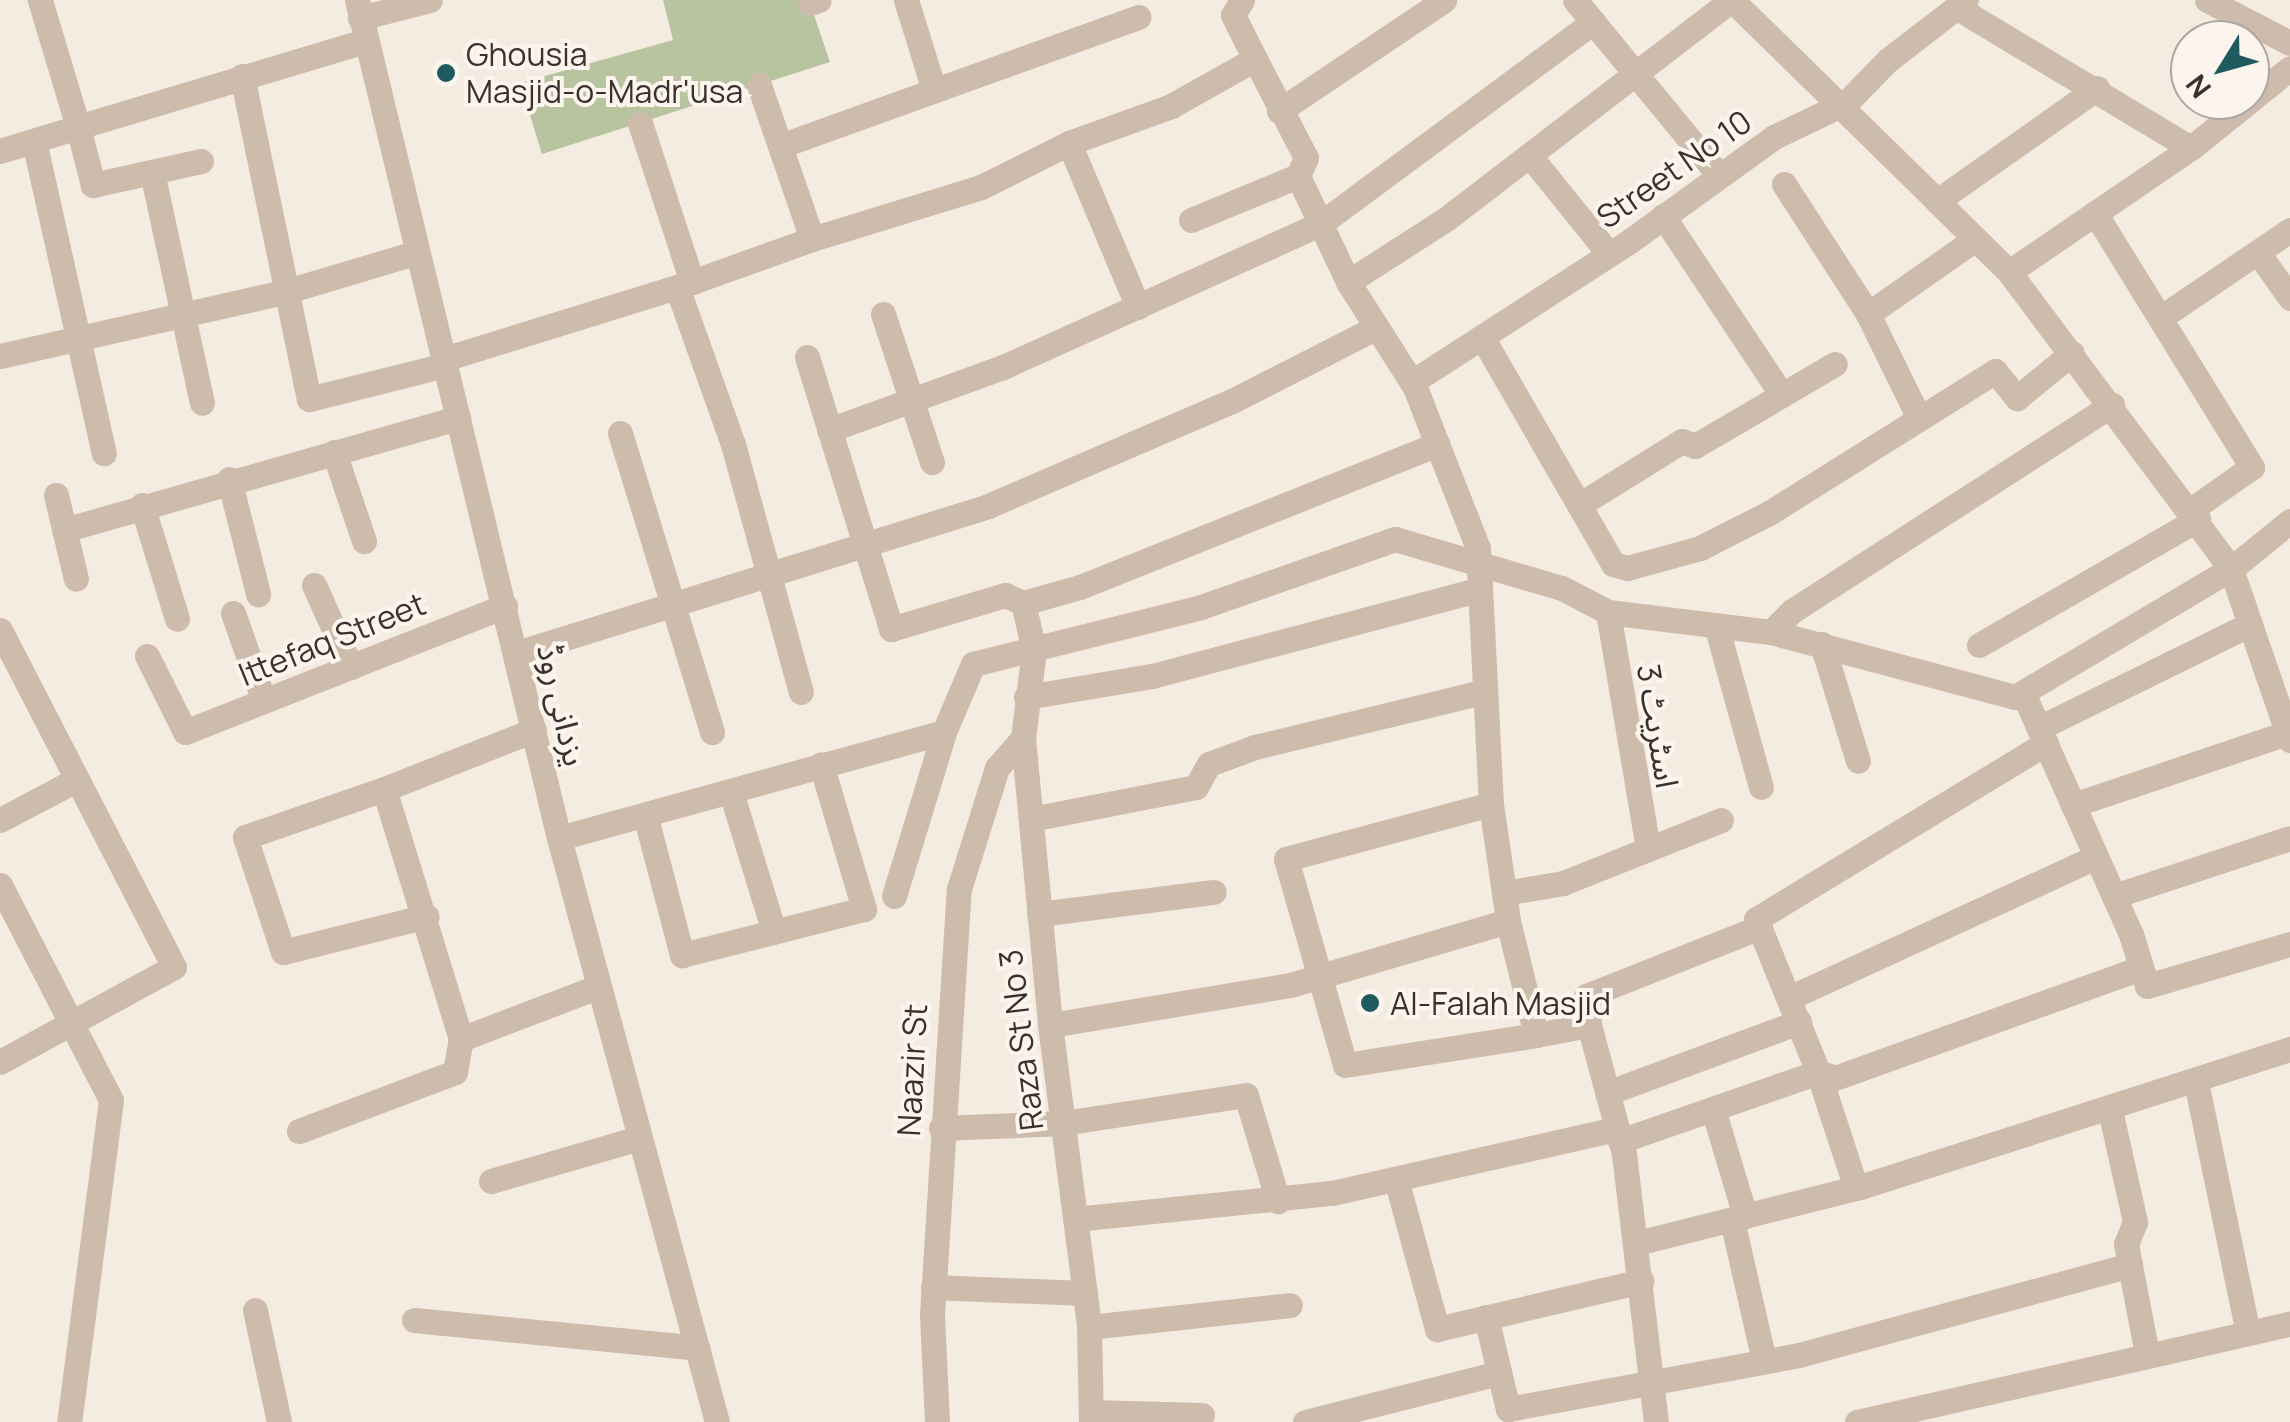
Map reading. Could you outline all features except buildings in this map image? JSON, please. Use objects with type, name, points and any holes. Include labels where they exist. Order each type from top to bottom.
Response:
[{"type":"street","points":[[40,0],[92,185],[201,161]]},
{"type":"street","points":[[0,151],[242,76],[359,20],[430,0]]},
{"type":"street","points":[[906,0],[934,90]]},
{"type":"street","points":[[1191,220],[1298,176],[1306,158],[1233,15],[1242,0]]},
{"type":"street","points":[[1279,111],[1444,0]]},
{"type":"street","points":[[1575,0],[1719,174]]},
{"type":"street","points":[[1348,282],[1530,156],[1732,0],[2009,272],[2195,514],[2231,569],[2289,736],[2073,805]]},
{"type":"street","points":[[2207,0],[2290,43]]},
{"type":"street","points":[[1961,4],[2190,148]]},
{"type":"street","name":"Street No 10","points":[[1412,382],[1610,254],[1774,137],[1839,106],[1961,4]]},
{"type":"street","points":[[780,146],[1138,17]]},
{"type":"street","name":"یزدانی روڈ","points":[[359,20],[636,1140],[717,1422]]},
{"type":"street","points":[[829,430],[1138,307],[1320,224],[1594,22]]},
{"type":"street","points":[[242,76],[309,399],[444,362],[684,285],[812,239],[933,206],[1069,143],[1171,106],[1255,58]]},
{"type":"street","points":[[2009,272],[2190,148],[2290,68]]},
{"type":"street","points":[[759,85],[812,239]]},
{"type":"street","points":[[1937,201],[2097,88]]},
{"type":"street","points":[[640,123],[801,692]]},
{"type":"street","points":[[34,140],[104,454]]},
{"type":"street","points":[[1069,143],[1138,307]]},
{"type":"street","points":[[1530,156],[1610,254]]},
{"type":"street","points":[[152,172],[202,403]]},
{"type":"street","points":[[1298,176],[1348,282],[1412,382],[1437,444],[1479,577],[1490,804],[1508,921],[1536,1035]]},
{"type":"street","points":[[1784,184],[1868,314],[1919,418]]},
{"type":"street","points":[[1979,645],[2195,514],[2252,466],[2095,213]]},
{"type":"street","points":[[1664,216],[1782,395]]},
{"type":"street","points":[[2160,318],[2290,230]]},
{"type":"street","points":[[1868,314],[1976,239]]},
{"type":"street","points":[[0,356],[284,292],[414,253]]},
{"type":"street","points":[[2258,254],[2290,298]]},
{"type":"street","points":[[883,314],[932,462]]},
{"type":"street","points":[[517,653],[766,571],[988,506],[1054,479],[1375,328]]},
{"type":"street","points":[[1482,336],[1613,564],[1628,568],[1700,548],[1734,530],[1995,371],[2016,398],[2072,353]]},
{"type":"street","points":[[807,358],[891,629],[1005,595],[1024,603],[1098,580],[1437,444]]},
{"type":"street","points":[[1579,506],[1682,441],[1696,446],[1834,364]]},
{"type":"street","points":[[1771,632],[1792,611],[2112,406]]},
{"type":"street","points":[[64,530],[229,478],[458,418]]},
{"type":"street","points":[[620,433],[669,605],[712,732]]},
{"type":"street","points":[[334,452],[364,541]]},
{"type":"street","points":[[229,478],[258,594]]},
{"type":"street","points":[[56,495],[76,580]]},
{"type":"street","points":[[142,505],[177,619]]},
{"type":"street","points":[[894,896],[944,732],[973,664],[1201,607],[1395,538],[1479,577],[1562,588],[1608,612],[1771,632],[2015,698],[2231,569],[2290,521]]},
{"type":"street","points":[[1026,697],[1152,676],[1479,577]]},
{"type":"street","points":[[314,586],[351,667]]},
{"type":"street","points":[[1024,603],[1034,650]]},
{"type":"street","name":"Ittefaq Street","points":[[148,656],[182,732],[505,606]]},
{"type":"street","name":"اسٹریٹ 3","points":[[1608,612],[1648,850]]},
{"type":"street","points":[[234,613],[264,701]]},
{"type":"street","points":[[1856,1188],[1818,1072],[1756,919],[2042,736],[2250,624]]},
{"type":"street","points":[[1716,625],[1760,788]]},
{"type":"street","points":[[0,630],[174,967],[0,1062]]},
{"type":"street","points":[[1822,644],[1858,761]]},
{"type":"street","name":"Raza St No 3","points":[[1034,650],[1023,738],[1050,1025],[1089,1326],[1091,1417]]},
{"type":"street","points":[[1031,819],[1196,786],[1209,764],[1255,746],[1483,692]]},
{"type":"street","points":[[2023,693],[2114,896],[2147,986],[2290,944]]},
{"type":"street","points":[[427,916],[283,952],[244,837],[384,789],[534,730]]},
{"type":"street","points":[[559,838],[646,818],[820,764],[944,732]]},
{"type":"street","name":"Naazir St","points":[[936,1422],[933,1287],[959,888],[997,768],[1023,738]]},
{"type":"street","points":[[646,818],[682,955],[864,909],[820,764]]},
{"type":"street","points":[[0,820],[76,780]]},
{"type":"street","points":[[300,1131],[455,1072],[460,1039],[427,916],[384,789]]},
{"type":"street","points":[[731,792],[774,932]]},
{"type":"street","points":[[1490,804],[1286,859],[1345,1065],[1589,1026]]},
{"type":"street","points":[[1504,893],[1563,883],[1722,820]]},
{"type":"street","points":[[2114,896],[2290,838]]},
{"type":"street","points":[[1607,1093],[1794,1010],[2096,857]]},
{"type":"street","points":[[0,886],[111,1100],[111,1123],[68,1422]]},
{"type":"street","points":[[1040,914],[1214,892]]},
{"type":"street","points":[[1050,1025],[1320,977],[1508,921]]},
{"type":"street","points":[[1656,1422],[1637,1243],[1619,1135],[1589,1026],[1586,996],[1760,927]]},
{"type":"street","points":[[1075,1219],[1278,1201],[1619,1135],[1818,1072],[1835,1078],[2141,968]]},
{"type":"street","points":[[460,1039],[597,987]]},
{"type":"street","points":[[1637,1243],[1856,1188],[2110,1110],[2290,1049]]},
{"type":"street","points":[[2196,1082],[2248,1332]]},
{"type":"street","points":[[941,1128],[1063,1123],[1246,1095],[1278,1201]]},
{"type":"street","points":[[1713,1108],[1764,1361]]},
{"type":"street","points":[[2110,1110],[2136,1222],[2126,1244],[2147,1354]]},
{"type":"street","points":[[490,1181],[636,1140]]},
{"type":"street","points":[[1396,1180],[1437,1329],[1641,1281]]},
{"type":"street","points":[[1486,1317],[1508,1410],[1764,1361],[2130,1265]]},
{"type":"street","points":[[933,1287],[1085,1292]]},
{"type":"street","points":[[1089,1326],[1290,1305]]},
{"type":"street","points":[[256,1310],[279,1422]]},
{"type":"street","points":[[414,1320],[698,1348]]},
{"type":"street","points":[[1856,1422],[2290,1324]]},
{"type":"street","points":[[1305,1422],[1500,1373]]},
{"type":"street","points":[[1091,1417],[1202,1416]]},
{"type":"green space","points":[[663,0],[809,0],[830,62],[542,154],[520,83],[673,40]]},
{"type":"place","name":"Ghousia Masjid-o-Madr'usa","points":[[446,73]]},
{"type":"place","name":"Al-Falah Masjid","points":[[1370,1003]]}]
